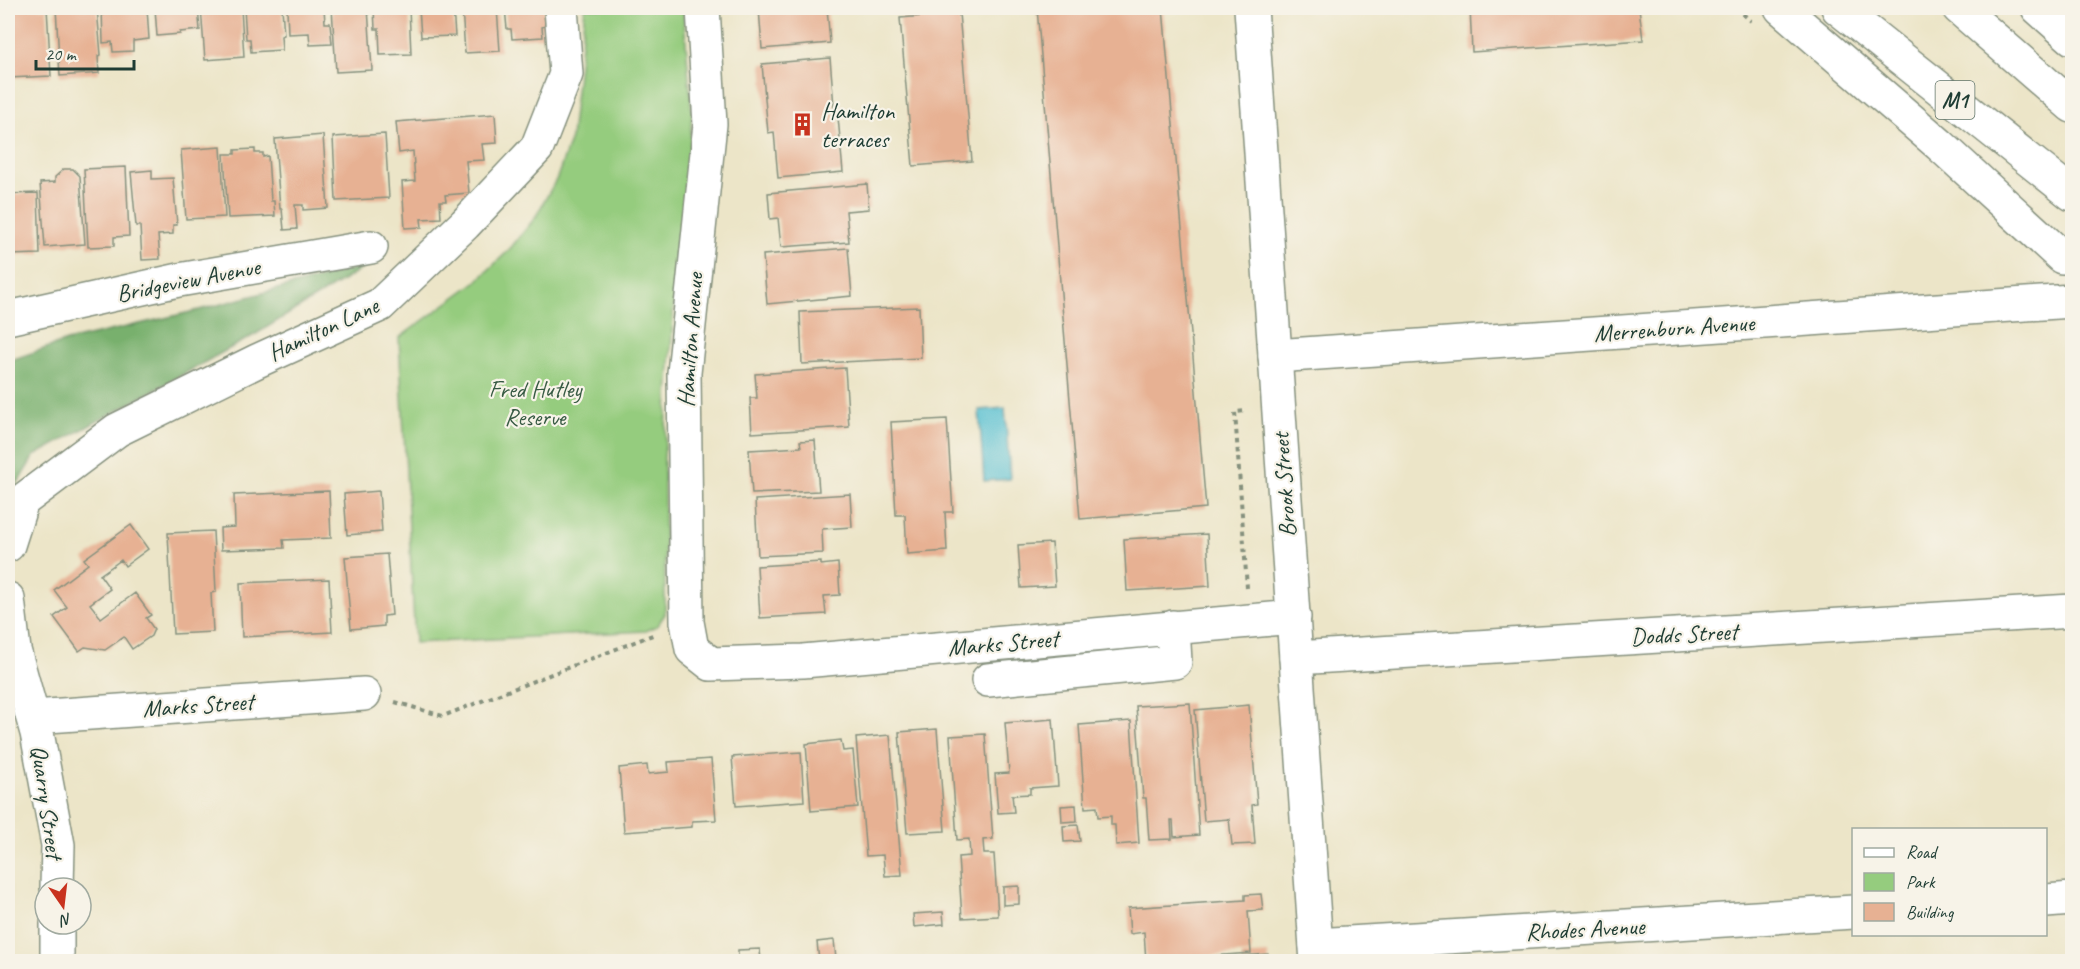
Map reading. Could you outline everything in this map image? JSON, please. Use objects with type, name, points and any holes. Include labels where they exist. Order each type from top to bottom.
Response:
[{"type":"main road","name":"Hamilton Lane","points":[[8,545],[22,501],[117,430],[257,361],[380,305],[465,224],[537,148],[566,74],[561,8]]},
{"type":"main road","name":"Hamilton Avenue","points":[[703,8],[711,124],[684,373],[687,622],[692,649],[711,664]]},
{"type":"main road","name":"Brook Street","points":[[1251,8],[1316,953]]},
{"type":"main road","points":[[1781,8],[1940,145],[2062,256]]},
{"type":"main road","name":"M1","points":[[1838,8],[2073,194]]},
{"type":"main road","points":[[1959,8],[2073,106]]},
{"type":"main road","points":[[2038,8],[2073,38]]},
{"type":"main road","name":"Bridgeview Avenue","points":[[8,318],[179,280],[370,248]]},
{"type":"main road","name":"Merrenburn Avenue","points":[[1275,356],[2073,301]]},
{"type":"main road","points":[[8,599],[14,650],[33,717]]},
{"type":"main road","name":"Dodds Street","points":[[1296,658],[2073,611]]},
{"type":"main road","name":"Marks Street","points":[[711,664],[803,661],[1294,617]]},
{"type":"main road","points":[[988,680],[1175,662],[1173,627]]},
{"type":"main road","name":"Marks Street","points":[[33,717],[364,694]]},
{"type":"main road","name":"Quarry Street","points":[[33,717],[58,845],[57,876]]},
{"type":"main road","points":[[2047,901],[2073,899]]},
{"type":"main road","name":"Rhodes Avenue","points":[[1316,953],[1852,912]]},
{"type":"main road","points":[[57,936],[57,962]]},
{"type":"path","points":[[1247,591],[1235,412],[1248,411]]},
{"type":"path","points":[[364,694],[443,716],[687,622]]},
{"type":"green space","name":"Fred Hutley Reserve","points":[[585,8],[683,8],[692,114],[686,198],[674,301],[664,459],[665,614],[657,626],[646,631],[415,643],[399,338],[477,281],[508,251],[535,218],[557,178],[571,138]]},
{"type":"green space","points":[[368,265],[256,334],[34,456],[8,499],[8,361],[67,341],[199,310]]},
{"type":"water","points":[[1005,408],[1010,479],[984,481],[979,410]]},
{"type":"building","points":[[8,8],[47,8],[51,76],[8,78]]},
{"type":"building","points":[[56,8],[97,8],[101,55],[98,56],[99,73],[60,76]]},
{"type":"building","points":[[102,8],[147,8],[149,39],[133,41],[133,51],[113,52],[112,42],[103,43]]},
{"type":"building","points":[[155,8],[198,8],[200,30],[157,36]]},
{"type":"building","points":[[201,8],[241,8],[244,57],[205,60]]},
{"type":"building","points":[[244,8],[282,8],[284,35],[281,36],[282,50],[251,52],[250,39],[246,39]]},
{"type":"building","points":[[287,8],[324,8],[325,23],[330,23],[332,44],[310,45],[309,33],[288,34]]},
{"type":"building","points":[[332,8],[368,8],[372,70],[336,72]]},
{"type":"building","points":[[374,8],[409,8],[411,54],[380,55],[379,29],[375,29]]},
{"type":"building","points":[[419,8],[453,8],[455,36],[421,37]]},
{"type":"building","points":[[462,8],[497,8],[500,51],[465,53]]},
{"type":"building","points":[[505,8],[544,8],[543,37],[512,39],[511,29],[507,29]]},
{"type":"building","points":[[759,8],[827,8],[830,43],[762,49]]},
{"type":"building","points":[[1037,8],[1163,8],[1206,508],[1080,519]]},
{"type":"building","points":[[1470,8],[1639,8],[1643,40],[1472,52]]},
{"type":"building","points":[[959,13],[972,161],[913,166],[900,18]]},
{"type":"building","name":"Hamilton terraces","points":[[830,58],[835,118],[838,117],[843,172],[778,178],[774,132],[768,133],[762,64]]},
{"type":"building","points":[[495,114],[497,143],[482,144],[484,160],[466,161],[469,193],[445,195],[446,201],[440,201],[441,218],[421,219],[422,227],[405,228],[402,182],[415,181],[413,151],[399,153],[396,122]]},
{"type":"building","points":[[385,134],[389,198],[336,201],[333,137]]},
{"type":"building","points":[[323,135],[328,208],[303,210],[303,205],[295,205],[297,229],[284,230],[282,209],[280,209],[275,139]]},
{"type":"building","points":[[221,147],[225,217],[186,219],[181,150]]},
{"type":"building","points":[[255,149],[255,153],[263,153],[263,157],[268,156],[271,201],[274,201],[275,216],[228,218],[224,154],[235,154],[235,150]]},
{"type":"building","points":[[126,167],[129,236],[114,237],[114,246],[88,247],[84,169]]},
{"type":"building","points":[[64,169],[73,169],[80,176],[85,244],[45,247],[40,183],[55,182],[55,177]]},
{"type":"building","points":[[152,170],[152,179],[173,178],[177,225],[173,225],[173,234],[158,235],[160,259],[142,260],[140,226],[136,226],[131,172]]},
{"type":"building","points":[[867,184],[869,209],[846,211],[849,242],[781,247],[778,218],[770,219],[768,193]]},
{"type":"building","points":[[38,193],[40,254],[8,255],[8,194]]},
{"type":"building","points":[[848,248],[852,296],[767,304],[763,255]]},
{"type":"building","points":[[919,307],[921,358],[802,364],[800,312]]},
{"type":"building","points":[[845,368],[849,427],[752,433],[750,398],[757,398],[755,374]]},
{"type":"building","points":[[947,419],[953,512],[945,512],[947,551],[907,554],[905,515],[896,515],[891,422]]},
{"type":"building","points":[[815,440],[819,491],[752,494],[749,450],[801,447],[800,441]]},
{"type":"building","points":[[329,491],[331,538],[283,540],[284,548],[221,550],[220,528],[235,527],[234,495]]},
{"type":"building","points":[[379,491],[382,532],[347,535],[344,494]]},
{"type":"building","points":[[850,494],[852,527],[822,529],[823,553],[758,556],[755,500]]},
{"type":"building","points":[[131,525],[148,549],[125,566],[121,560],[100,575],[110,589],[90,604],[101,618],[135,593],[151,615],[146,618],[154,629],[151,636],[132,649],[124,637],[105,650],[85,647],[79,651],[54,617],[67,607],[54,590],[88,564],[84,559]]},
{"type":"building","points":[[213,531],[216,592],[211,593],[213,632],[173,634],[168,533]]},
{"type":"building","points":[[1207,534],[1210,586],[1127,591],[1124,539]]},
{"type":"building","points":[[1052,543],[1055,586],[1021,588],[1018,545]]},
{"type":"building","points":[[387,554],[392,615],[384,616],[384,626],[351,629],[345,557]]},
{"type":"building","points":[[821,562],[821,565],[838,563],[840,595],[824,596],[826,614],[760,618],[757,566]]},
{"type":"building","points":[[329,579],[332,632],[242,637],[240,583]]},
{"type":"building","points":[[1190,703],[1199,835],[1174,837],[1173,820],[1171,820],[1172,839],[1149,840],[1146,798],[1143,798],[1136,706]]},
{"type":"building","points":[[1249,705],[1257,804],[1252,805],[1255,844],[1232,845],[1229,819],[1204,821],[1195,710]]},
{"type":"building","points":[[1053,719],[1058,786],[1030,788],[1030,794],[1012,795],[1014,812],[998,813],[995,774],[1009,773],[1005,723]]},
{"type":"building","points":[[1131,721],[1139,843],[1116,845],[1115,825],[1111,825],[1111,816],[1098,817],[1097,807],[1085,808],[1079,725]]},
{"type":"building","points":[[937,729],[945,831],[907,833],[899,732]]},
{"type":"building","points":[[985,734],[993,839],[983,840],[984,854],[994,854],[998,916],[962,918],[958,857],[970,856],[969,839],[957,840],[950,736]]},
{"type":"building","points":[[890,735],[902,875],[885,876],[883,855],[866,856],[856,738]]},
{"type":"building","points":[[841,740],[843,751],[853,750],[858,807],[811,811],[806,744]]},
{"type":"building","points":[[801,752],[804,801],[736,806],[732,757]]},
{"type":"building","points":[[711,759],[716,820],[692,821],[692,827],[624,832],[619,768],[647,765],[648,774],[669,772],[668,762]]},
{"type":"building","points":[[1076,805],[1077,821],[1062,822],[1061,806]]},
{"type":"building","points":[[1078,825],[1080,841],[1064,842],[1063,826]]},
{"type":"building","points":[[1019,886],[1019,904],[1003,905],[1003,887]]},
{"type":"building","points":[[1261,894],[1263,910],[1248,911],[1251,953],[1146,961],[1144,932],[1130,934],[1128,908],[1245,900],[1245,895]]},
{"type":"building","points":[[943,912],[944,924],[914,927],[913,914]]},
{"type":"building","points":[[834,940],[836,959],[819,961],[817,942]]},
{"type":"building","points":[[760,949],[761,962],[738,962],[738,950]]},
{"type":"building","points":[[1268,954],[1269,962],[1242,962],[1242,956]]},
{"type":"place","name":"Hamilton terraces","points":[[803,125]]}]
